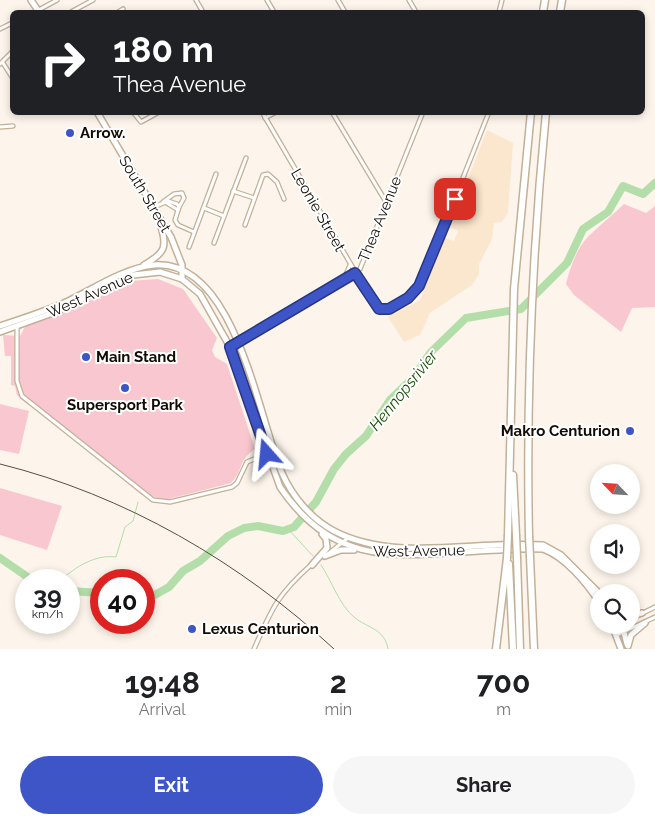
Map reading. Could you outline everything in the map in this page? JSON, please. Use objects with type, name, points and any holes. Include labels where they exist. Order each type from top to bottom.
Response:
[{"type":"highway","points":[[496,649],[507,558],[514,289],[531,115]]},
{"type":"highway","points":[[534,649],[527,430],[532,280],[546,115]]},
{"type":"highway","points":[[511,432],[520,649]]},
{"type":"highway","points":[[507,558],[510,574],[513,649]]},
{"type":"street","points":[[40,10],[57,0]]},
{"type":"street","points":[[75,10],[92,0]]},
{"type":"street","points":[[10,54],[1,63],[10,74]]},
{"type":"street","name":"South Street","points":[[100,115],[177,251],[183,270],[182,279]]},
{"type":"street","points":[[135,115],[138,120],[143,122],[154,115]]},
{"type":"street","name":"Leonie Street","points":[[264,115],[350,265],[376,307],[383,311],[408,298],[419,286],[488,115]]},
{"type":"street","points":[[265,118],[270,115]]},
{"type":"street","points":[[334,115],[387,203]]},
{"type":"street","name":"Thea Avenue","points":[[230,347],[355,273],[365,258],[422,115]]},
{"type":"street","points":[[0,128],[13,126]]},
{"type":"street","points":[[214,243],[246,158]]},
{"type":"street","points":[[189,247],[216,174]]},
{"type":"street","points":[[245,225],[263,175],[268,174],[277,182],[284,199]]},
{"type":"street","points":[[233,191],[254,199]]},
{"type":"street","points":[[152,207],[163,203],[174,194],[180,193],[184,198],[175,218],[178,226],[194,232]]},
{"type":"street","points":[[163,203],[179,209]]},
{"type":"street","points":[[204,208],[224,216]]},
{"type":"street","points":[[139,268],[159,256],[164,248],[165,239],[156,214]]},
{"type":"street","name":"West Avenue","points":[[0,326],[58,305],[139,268],[161,265],[183,270],[195,276],[208,289],[238,342],[253,380],[282,473],[296,498],[317,520],[348,538],[391,547],[543,545],[561,555],[590,584]]},
{"type":"street","points":[[344,280],[350,265]]},
{"type":"street","name":"West Avenue","points":[[0,332],[66,307],[133,275],[160,272],[182,279],[200,294],[230,347],[277,480],[292,503],[318,530],[360,550],[394,554],[542,549],[558,558],[590,590]]},
{"type":"street","points":[[17,327],[17,381],[22,396],[54,419],[153,500],[170,502],[234,486],[247,462],[274,451]]},
{"type":"street","points":[[254,649],[277,599],[325,551],[327,546],[326,539],[318,530]]},
{"type":"street","points":[[312,565],[348,538]]},
{"type":"street","points":[[325,556],[341,550],[360,550]]},
{"type":"street","points":[[642,613],[655,608]]},
{"type":"street","points":[[640,624],[655,618]]},
{"type":"street","points":[[628,648],[631,635],[645,622]]},
{"type":"street","points":[[616,634],[621,649]]},
{"type":"street","points":[[624,634],[628,648]]},
{"type":"shaded area","points":[[487,130],[513,143],[508,213],[502,222],[494,223],[492,239],[479,264],[479,274],[472,285],[430,313],[420,335],[404,342],[388,317],[420,300],[445,238],[454,241],[458,231],[449,227]]},
{"type":"shaded area","points":[[624,204],[646,213],[655,206],[655,307],[632,308],[621,332],[574,295],[566,284],[572,264],[582,244]]},
{"type":"shaded area","name":"Supersport Park","points":[[158,279],[183,289],[217,338],[212,350],[215,357],[227,364],[255,449],[245,458],[238,474],[231,483],[165,500],[151,496],[146,491],[142,495],[17,395],[15,386],[11,385],[11,356],[5,356],[3,335],[20,336],[25,327],[79,305],[83,306],[89,301],[130,281]]},
{"type":"shaded area","points":[[0,404],[29,411],[19,454],[0,450]]},
{"type":"shaded area","points":[[0,488],[62,506],[47,550],[0,535]]},
{"type":"waterway","name":"Hennopsrivier","points":[[155,595],[169,587],[183,571],[200,561],[228,536],[244,528],[258,526],[283,531],[294,527],[316,502],[334,469],[346,454],[366,436],[390,400],[413,378],[431,352],[466,318],[521,309],[567,263],[583,229],[608,212],[623,186],[643,194],[655,183]]},
{"type":"waterway","points":[[75,569],[86,562],[116,557],[125,527],[133,521],[138,502]]},
{"type":"waterway","points":[[288,529],[313,556]]},
{"type":"waterway","name":"Hennopsrivier","points":[[0,558],[16,569]]},
{"type":"waterway","points":[[321,565],[349,613],[380,633],[388,649]]},
{"type":"waterway","name":"Hennopsrivier","points":[[80,592],[90,592]]},
{"type":"railway","points":[[0,464],[46,477],[92,494],[136,513],[179,536],[220,560],[260,588],[298,617],[334,649]]},
{"type":"place","name":"Arrow.","points":[[70,133]]},
{"type":"place","name":"Main Stand","points":[[86,357]]},
{"type":"place","name":"Supersport Park","points":[[125,388]]},
{"type":"place","name":"Makro Centurion","points":[[630,431]]},
{"type":"place","name":"Lexus Centurion","points":[[192,629]]},
{"type":"route","points":[[267,454],[241,374],[230,347],[355,273],[374,304],[383,311],[408,298],[423,279],[455,199]]}]
